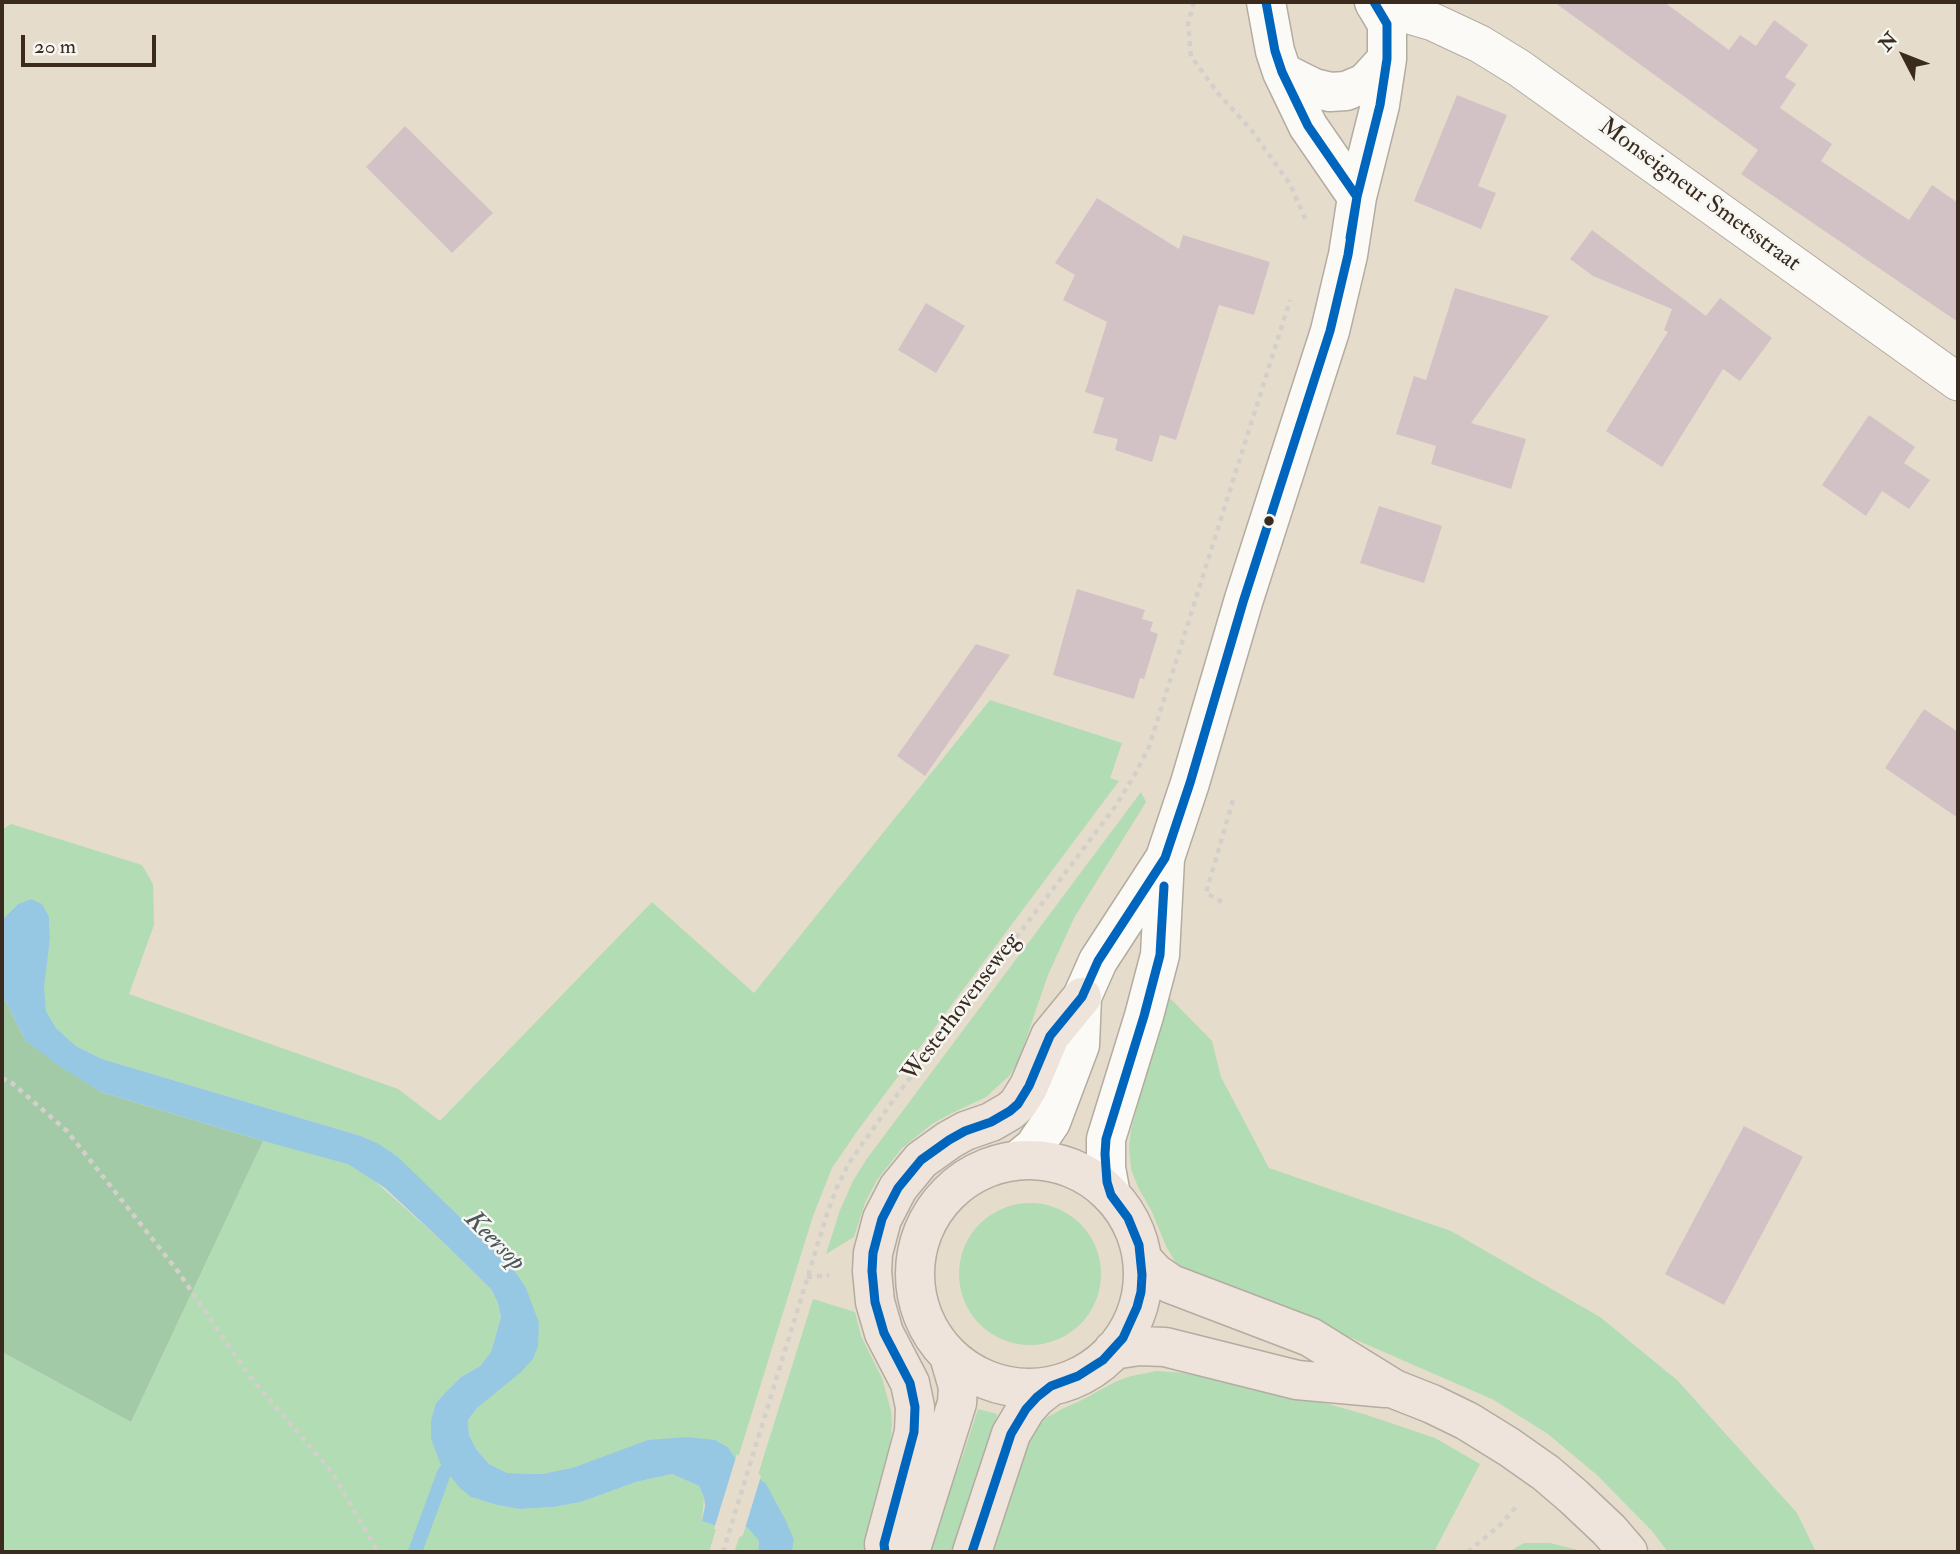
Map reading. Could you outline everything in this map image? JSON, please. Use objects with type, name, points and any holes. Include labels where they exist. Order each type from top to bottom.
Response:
[{"type":"main road","points":[[885,1552],[884,1544],[914,1432],[915,1407],[910,1383],[887,1340],[877,1310],[872,1271],[882,1219],[898,1188],[921,1160],[949,1140],[1001,1117],[1017,1104],[1029,1086],[1050,1036],[1082,997]]},
{"type":"main road","points":[[972,1552],[1011,1434],[1026,1409],[1051,1386],[1078,1376],[1113,1350],[1123,1338],[1141,1292],[1142,1259],[1139,1245],[1128,1218],[1111,1195],[1088,1177],[1069,1167],[1018,1160],[991,1167],[966,1179],[939,1204],[929,1219],[916,1254],[916,1291],[920,1309],[932,1334],[949,1356],[971,1373],[996,1384],[1014,1387],[1051,1386]]},
{"type":"main road","points":[[1142,1259],[1155,1273],[1171,1284],[1310,1336],[1394,1389],[1466,1421],[1546,1473],[1609,1530],[1628,1552]]},
{"type":"main road","points":[[1113,1350],[1139,1346],[1165,1347],[1297,1380],[1394,1389]]},
{"type":"main road","points":[[910,1552],[957,1403],[958,1387],[949,1356]]},
{"type":"street","points":[[1266,2],[1275,51],[1282,72],[1308,126],[1357,197]]},
{"type":"street","points":[[1018,1160],[1034,1147],[1051,1122],[1080,1045],[1082,997],[1098,961],[1165,858],[1330,331],[1348,255],[1357,197],[1380,105],[1387,59],[1387,24],[1375,3]]},
{"type":"street","name":"Monseigneur Smetsstraat","points":[[1375,3],[1433,22],[1480,44],[1519,68],[1958,382]]},
{"type":"street","points":[[1282,72],[1314,88],[1330,92],[1346,91],[1365,83],[1387,59],[1433,22]]},
{"type":"street","points":[[1111,1195],[1106,1168],[1106,1139],[1160,955],[1165,858]]},
{"type":"path","points":[[1194,2],[1188,24],[1191,57],[1217,92],[1252,131],[1290,184],[1307,221],[1306,234]]},
{"type":"path","name":"Westerhovenseweg","points":[[723,1552],[827,1214],[849,1163],[894,1098],[1115,807],[1149,747],[1292,295]]},
{"type":"path","points":[[2,1078],[12,1083],[67,1131],[177,1270],[250,1377],[331,1471],[378,1552]]},
{"type":"path","points":[[1468,1552],[1500,1525],[1546,1473]]},
{"type":"green space","points":[[990,700],[1122,743],[1110,778],[1119,781],[832,1168],[813,1216],[737,1461],[728,1447],[715,1440],[611,1455],[542,1474],[507,1473],[489,1464],[476,1449],[469,1435],[468,1420],[538,1345],[399,1158],[361,1136],[102,1059],[76,1046],[56,1028],[46,1011],[43,987],[50,939],[49,917],[31,899],[18,904],[2,920],[2,830],[11,824],[142,865],[153,884],[154,925],[129,994],[398,1089],[440,1121],[652,902],[754,993]]},
{"type":"green space","points":[[1141,792],[1146,802],[1074,918],[1048,975],[1018,1062],[1009,1076],[986,1097],[932,1124],[902,1148],[877,1180],[865,1203],[854,1237],[826,1254],[840,1210],[866,1160]]},
{"type":"green space","points":[[1167,995],[1212,1041],[1221,1077],[1269,1168],[1451,1231],[1600,1317],[1677,1380],[1797,1513],[1816,1552],[1668,1552],[1652,1531],[1597,1475],[1548,1434],[1494,1400],[1331,1329],[1332,1327],[1206,1284],[1182,1269],[1166,1246],[1138,1187],[1131,1169],[1129,1147],[1131,1130]]},
{"type":"green space","points":[[2,999],[25,1040],[101,1092],[263,1141],[131,1422],[2,1352]]},
{"type":"green space","points":[[263,1141],[348,1163],[369,1176],[491,1289],[501,1317],[491,1352],[480,1366],[461,1377],[436,1403],[471,1497],[519,1509],[554,1507],[581,1502],[636,1482],[672,1474],[699,1486],[704,1497],[702,1521],[717,1526],[709,1552],[2,1552],[2,1352],[131,1422]]},
{"type":"green space","points":[[1030,1203],[1057,1209],[1080,1224],[1095,1247],[1101,1274],[1095,1301],[1080,1324],[1057,1339],[1030,1345],[1003,1339],[980,1324],[965,1301],[959,1274],[965,1247],[980,1224],[1003,1209]]},
{"type":"green space","points":[[813,1299],[855,1312],[861,1336],[882,1378],[891,1411],[890,1449],[863,1552],[792,1552],[794,1540],[757,1478]]},
{"type":"green space","points":[[1157,1371],[1184,1373],[1309,1401],[1311,1399],[1367,1415],[1435,1438],[1480,1464],[1434,1552],[989,1552],[1031,1433],[1046,1418],[1115,1382]]},
{"type":"green space","points":[[978,1409],[997,1416],[955,1552],[927,1552],[963,1455]]},
{"type":"green space","points":[[743,1527],[747,1527],[759,1541],[758,1552],[734,1552]]},
{"type":"green space","points":[[1524,1543],[1550,1543],[1581,1552],[1508,1552]]},
{"type":"water","points":[[31,899],[42,904],[49,917],[50,939],[44,987],[46,1011],[56,1028],[76,1046],[102,1059],[361,1136],[379,1144],[398,1157],[514,1270],[526,1288],[539,1323],[538,1346],[533,1359],[521,1372],[477,1408],[468,1420],[469,1435],[476,1449],[489,1464],[507,1473],[542,1474],[575,1467],[648,1440],[687,1437],[715,1440],[728,1447],[737,1461],[766,1484],[794,1540],[792,1552],[758,1552],[759,1541],[747,1527],[743,1527],[740,1534],[702,1521],[705,1506],[699,1486],[672,1474],[636,1482],[581,1502],[554,1507],[519,1509],[497,1505],[471,1497],[460,1488],[440,1463],[431,1438],[431,1421],[436,1403],[461,1377],[480,1366],[491,1352],[501,1317],[491,1289],[385,1188],[348,1164],[101,1092],[56,1064],[25,1040],[2,999],[2,920],[18,904]]},
{"type":"pier","points":[[737,1454],[761,1476],[743,1535],[740,1537],[714,1529]]},
{"type":"building","points":[[1554,2],[1664,2],[1729,50],[1740,35],[1756,46],[1774,20],[1808,45],[1785,77],[1796,84],[1780,108],[1832,144],[1821,161],[1909,220],[1932,185],[1958,203],[1958,322],[1741,174],[1758,150]]},
{"type":"building","points":[[1457,95],[1507,115],[1478,186],[1496,193],[1481,229],[1414,201]]},
{"type":"building","points":[[405,126],[493,213],[452,253],[366,167]]},
{"type":"building","points":[[1097,198],[1179,249],[1183,235],[1270,262],[1254,315],[1219,305],[1176,440],[1160,435],[1152,462],[1115,450],[1118,439],[1093,433],[1104,398],[1085,392],[1107,322],[1063,300],[1075,275],[1055,263]]},
{"type":"building","points":[[1592,230],[1706,316],[1720,298],[1772,338],[1740,381],[1723,369],[1662,467],[1606,431],[1668,332],[1664,330],[1672,309],[1593,276],[1570,259]]},
{"type":"building","points":[[1455,288],[1549,316],[1471,423],[1526,439],[1511,489],[1431,464],[1436,446],[1396,434],[1414,376],[1426,380]]},
{"type":"building","points":[[926,303],[965,326],[936,373],[898,350]]},
{"type":"building","points":[[1869,415],[1915,447],[1904,463],[1930,480],[1909,509],[1882,491],[1866,516],[1822,485]]},
{"type":"building","points":[[1379,506],[1442,526],[1424,583],[1360,563]]},
{"type":"building","points":[[1077,589],[1145,610],[1142,619],[1153,622],[1150,631],[1158,634],[1144,679],[1140,678],[1134,699],[1053,675]]},
{"type":"building","points":[[976,644],[1010,655],[925,776],[897,756]]},
{"type":"building","points":[[1924,709],[1958,732],[1958,818],[1885,768]]},
{"type":"building","points":[[1744,1126],[1803,1157],[1724,1305],[1665,1274]]},
{"type":"waterway","points":[[415,1552],[444,1473],[455,1459]]},
{"type":"transit line","points":[[1266,2],[1275,51],[1282,72],[1308,126],[1357,197],[1350,238]]},
{"type":"transit line","points":[[885,1552],[884,1544],[914,1432],[915,1407],[910,1383],[884,1333],[875,1302],[873,1253],[882,1219],[898,1188],[921,1160],[949,1140],[991,1122],[1018,1104],[1029,1086],[1050,1036],[1082,997],[1098,961],[1165,858],[1330,331],[1348,255],[1357,197],[1380,105],[1387,59],[1387,24],[1374,2]]},
{"type":"transit line","points":[[972,1552],[1011,1434],[1026,1409],[1051,1386],[1078,1376],[1103,1360],[1123,1338],[1137,1307],[1142,1275],[1139,1245],[1128,1218],[1111,1195],[1105,1154],[1106,1139],[1160,955],[1164,886]]},
{"type":"water label","name":"Keersop","points":[[494,1242]]}]
